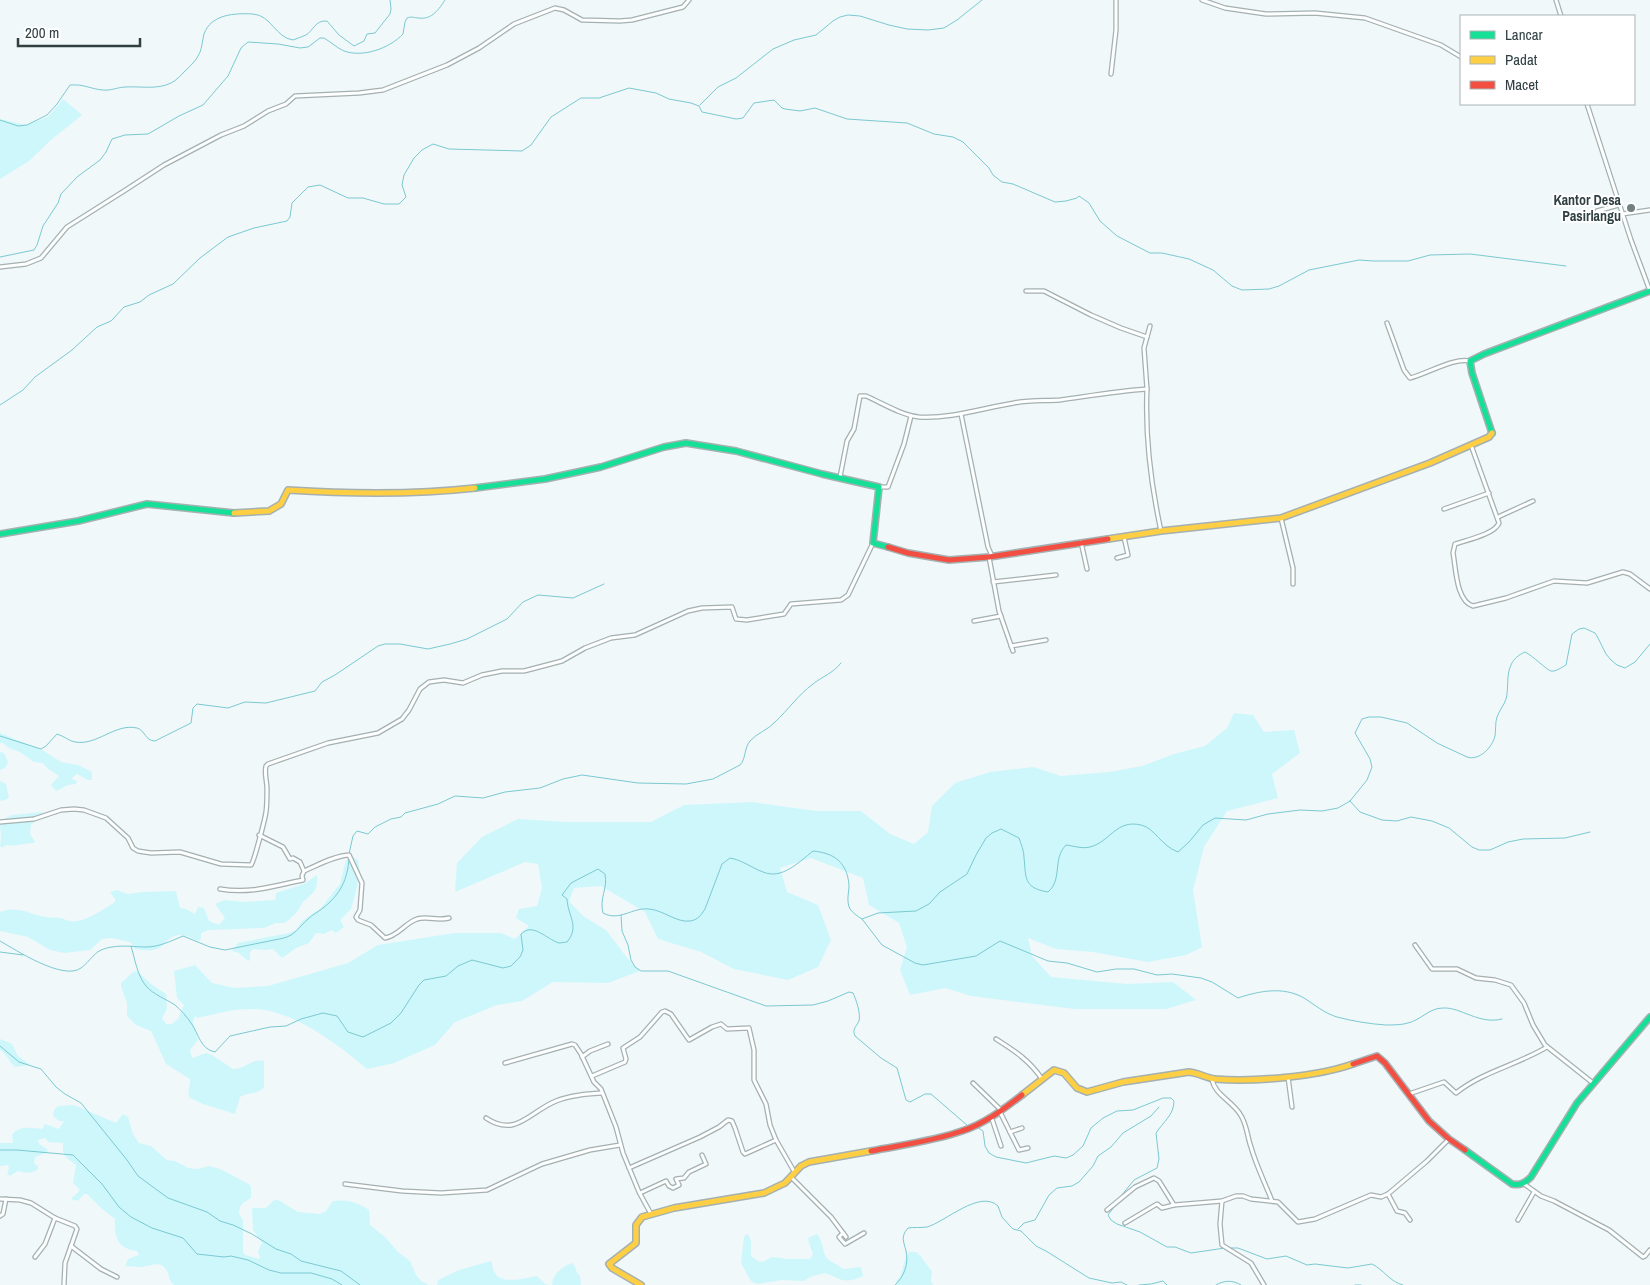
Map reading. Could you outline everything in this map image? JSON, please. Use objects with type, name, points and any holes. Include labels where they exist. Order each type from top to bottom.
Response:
[{"type":"street","points":[[0,267],[26,264],[41,258],[67,227],[164,165],[221,135],[244,126],[268,111],[286,104],[295,96],[383,90],[447,65],[479,48],[514,24],[555,8],[564,10],[582,20],[620,21],[632,20],[683,7],[689,0]]},
{"type":"street","points":[[1111,74],[1116,30],[1116,0]]},
{"type":"street","points":[[1202,0],[1225,8],[1273,15],[1315,13],[1365,18],[1441,45],[1460,56]]},
{"type":"street","points":[[1556,0],[1561,15]]},
{"type":"street","points":[[1387,324],[1404,370],[1410,378],[1451,363],[1470,361],[1650,291],[1622,214],[1587,105]]},
{"type":"street","points":[[1597,210],[1619,205]]},
{"type":"street","points":[[1622,214],[1650,210]]},
{"type":"street","points":[[1026,291],[1044,291],[1091,315],[1147,337]]},
{"type":"street","points":[[1150,326],[1144,348],[1148,450],[1161,531]]},
{"type":"street","points":[[873,543],[930,558],[949,560],[990,556],[1161,531],[1281,518],[1430,463],[1489,437],[1492,432],[1472,373],[1470,361]]},
{"type":"street","points":[[840,477],[847,441],[854,428],[860,396],[866,396],[911,416],[946,416],[1021,402],[1058,400],[1147,389]]},
{"type":"street","points":[[961,414],[990,556],[993,582],[1001,616],[1013,651]]},
{"type":"street","points":[[0,534],[78,521],[147,504],[238,513],[269,510],[281,504],[288,490],[348,494],[430,492],[486,487],[545,479],[601,467],[664,447],[686,443],[736,451],[813,472],[879,487],[888,486],[904,444],[911,416]]},
{"type":"street","points":[[1471,445],[1499,523],[1497,527],[1486,534],[1456,544],[1454,547],[1453,553],[1461,596],[1469,605],[1473,606],[1506,598],[1554,581],[1587,583],[1623,572],[1630,574],[1650,589]]},
{"type":"street","points":[[0,822],[34,818],[61,810],[84,810],[106,818],[128,838],[133,848],[138,851],[151,854],[186,853],[221,864],[253,864],[266,815],[267,787],[264,771],[266,765],[328,743],[378,733],[402,719],[409,710],[420,688],[425,684],[444,680],[463,683],[482,675],[502,671],[524,671],[562,661],[597,643],[611,638],[635,635],[688,610],[732,607],[736,619],[747,620],[784,614],[791,604],[841,600],[848,595],[873,543],[879,487]]},
{"type":"street","points":[[1444,509],[1488,493]]},
{"type":"street","points":[[1498,517],[1533,501]]},
{"type":"street","points":[[1281,518],[1294,568],[1293,584]]},
{"type":"street","points":[[1117,558],[1128,555],[1124,537]]},
{"type":"street","points":[[1081,542],[1087,568]]},
{"type":"street","points":[[993,582],[1056,575]]},
{"type":"street","points":[[974,621],[1001,616]]},
{"type":"street","points":[[1011,646],[1046,640]]},
{"type":"street","points":[[220,889],[249,891],[303,880],[304,871],[300,862],[294,858],[290,859],[283,847],[259,836]]},
{"type":"street","points":[[304,871],[327,862],[331,858],[349,855],[362,883],[360,910],[356,917],[358,920],[371,925],[386,938],[401,931],[414,920],[421,918],[441,920],[449,918]]},
{"type":"street","points":[[1415,945],[1432,969],[1457,969],[1476,978],[1495,980],[1511,985],[1521,997],[1533,1025],[1547,1047],[1593,1084]]},
{"type":"street","points":[[592,1076],[624,1062],[626,1059],[623,1048],[640,1038],[662,1012],[666,1011],[671,1014],[689,1040],[721,1024],[727,1029],[749,1028],[754,1050],[755,1072],[753,1076],[766,1104],[770,1125],[776,1140],[794,1175],[846,1237]]},
{"type":"street","points":[[641,1285],[612,1268],[609,1263],[616,1260],[627,1248],[636,1243],[638,1220],[651,1214],[674,1208],[764,1194],[785,1183],[802,1166],[810,1162],[918,1142],[963,1131],[1001,1112],[1054,1070],[1060,1070],[1074,1087],[1081,1092],[1132,1080],[1189,1072],[1198,1073],[1212,1079],[1288,1078],[1343,1068],[1377,1056],[1385,1063],[1429,1120],[1449,1139],[1512,1184],[1519,1186],[1524,1184],[1531,1176],[1577,1103],[1650,1017]]},
{"type":"street","points":[[996,1039],[1021,1055],[1043,1080]]},
{"type":"street","points":[[505,1063],[572,1044],[576,1047],[602,1093],[616,1127],[620,1145],[629,1168],[651,1214]]},
{"type":"street","points":[[582,1057],[590,1051],[608,1044]]},
{"type":"street","points":[[1409,1094],[1443,1082],[1456,1093],[1480,1077],[1527,1058],[1547,1047]]},
{"type":"street","points":[[1288,1078],[1292,1107]]},
{"type":"street","points":[[1212,1079],[1215,1090],[1235,1108],[1248,1130],[1250,1146],[1272,1201]]},
{"type":"street","points":[[973,1083],[1001,1112],[1019,1150],[1028,1148]]},
{"type":"street","points":[[486,1118],[499,1125],[510,1127],[524,1121],[541,1108],[559,1100],[574,1096],[602,1093]]},
{"type":"street","points":[[991,1116],[1001,1146]]},
{"type":"street","points":[[629,1168],[700,1137],[729,1120],[733,1124],[742,1152],[745,1154],[776,1140]]},
{"type":"street","points":[[1010,1132],[1022,1128]]},
{"type":"street","points":[[1125,1222],[1158,1204],[1162,1208],[1174,1205],[1222,1201],[1236,1196],[1243,1196],[1251,1200],[1280,1203],[1296,1220],[1303,1222],[1315,1219],[1371,1195],[1381,1197],[1388,1194],[1427,1161],[1449,1139]]},
{"type":"street","points":[[345,1184],[402,1192],[482,1191],[492,1189],[542,1164],[590,1150],[620,1145]]},
{"type":"street","points":[[640,1193],[666,1181],[673,1188],[679,1185],[676,1179],[684,1178],[689,1172],[706,1164],[702,1156]]},
{"type":"street","points":[[1107,1210],[1135,1188],[1154,1178],[1159,1181],[1174,1205]]},
{"type":"street","points":[[1524,1184],[1534,1192],[1609,1230],[1643,1257],[1650,1250]]},
{"type":"street","points":[[1518,1220],[1534,1192]]},
{"type":"street","points":[[1388,1194],[1397,1211],[1404,1212],[1410,1220]]},
{"type":"street","points":[[0,1199],[20,1200],[31,1203],[55,1218],[76,1227],[76,1234],[65,1263],[64,1285]]},
{"type":"street","points":[[0,1216],[3,1214],[6,1199]]},
{"type":"street","points":[[1222,1201],[1220,1230],[1222,1245],[1251,1264],[1264,1285]]},
{"type":"street","points":[[35,1257],[45,1244],[55,1218]]},
{"type":"street","points":[[843,1233],[839,1237],[845,1244],[864,1233]]},
{"type":"street","points":[[71,1246],[101,1269],[117,1277]]},
{"type":"shaded area","points":[[63,99],[82,115],[52,139],[29,161],[0,179],[0,119],[26,125],[48,117]]},
{"type":"shaded area","points":[[1234,713],[1253,715],[1264,732],[1294,730],[1300,753],[1272,774],[1278,798],[1227,811],[1204,847],[1193,890],[1202,947],[1186,955],[1148,962],[1093,952],[1056,949],[1028,938],[1032,956],[1051,977],[1127,984],[1173,982],[1196,1000],[1166,1009],[1075,1009],[971,996],[945,988],[910,995],[900,970],[907,947],[899,923],[869,905],[863,878],[811,858],[780,868],[787,892],[818,905],[831,940],[818,967],[788,980],[734,969],[701,952],[658,939],[645,912],[601,886],[574,888],[569,901],[583,916],[606,930],[628,959],[640,971],[608,983],[553,982],[522,1001],[497,1005],[455,1022],[435,1045],[394,1063],[367,1069],[313,1029],[281,1014],[265,1010],[244,1009],[197,1018],[195,1016],[193,1022],[198,1040],[190,1050],[192,1058],[206,1053],[233,1069],[256,1061],[264,1061],[264,1087],[262,1090],[240,1097],[235,1114],[190,1098],[188,1093],[190,1079],[166,1064],[151,1031],[136,1025],[127,1016],[127,1003],[121,983],[133,972],[137,971],[166,994],[167,1009],[162,1018],[166,1024],[172,1024],[178,1019],[184,1005],[177,998],[174,971],[195,965],[212,983],[234,988],[268,986],[348,963],[378,945],[455,933],[501,933],[515,939],[529,926],[516,918],[519,909],[537,906],[542,888],[538,864],[525,862],[455,892],[457,863],[482,837],[518,819],[567,822],[651,822],[684,805],[752,802],[816,811],[861,811],[890,834],[914,844],[928,832],[932,806],[955,783],[990,772],[1033,767],[1061,776],[1109,772],[1142,766],[1174,754],[1205,746],[1227,728]]},
{"type":"shaded area","points":[[0,733],[42,750],[61,762],[78,765],[92,772],[92,780],[77,774],[72,778],[77,781],[76,784],[68,785],[56,791],[51,785],[59,776],[43,763],[34,762],[20,752],[0,743]]},
{"type":"shaded area","points":[[0,752],[4,753],[8,762],[5,768],[0,770]]},
{"type":"shaded area","points":[[0,781],[6,784],[9,798],[2,801],[0,800]]},
{"type":"shaded area","points":[[43,812],[42,818],[31,824],[30,834],[34,843],[6,845],[2,848],[0,846],[0,821],[12,815]]},
{"type":"shaded area","points":[[353,857],[358,860],[360,873],[351,909],[340,920],[344,927],[336,933],[331,930],[324,934],[316,933],[309,943],[296,948],[282,958],[273,949],[253,949],[250,952],[250,960],[248,961],[239,953],[232,951],[238,943],[296,930],[302,921],[321,908],[340,884],[346,860]]},
{"type":"shaded area","points":[[317,875],[317,885],[313,893],[285,923],[276,923],[264,928],[209,930],[201,933],[201,939],[198,941],[179,935],[170,938],[159,948],[153,950],[135,949],[130,942],[112,938],[102,939],[90,950],[64,953],[50,950],[28,937],[0,931],[0,912],[12,909],[69,921],[81,920],[115,902],[110,892],[117,890],[127,894],[176,891],[180,908],[195,914],[198,907],[204,908],[209,921],[219,925],[225,918],[215,904],[224,900],[244,902],[275,900],[276,893],[304,884]]},
{"type":"shaded area","points":[[0,1039],[12,1044],[18,1056],[29,1065],[15,1067],[0,1050]]},
{"type":"shaded area","points":[[74,1105],[116,1123],[123,1114],[128,1117],[133,1134],[139,1143],[151,1146],[167,1160],[175,1161],[188,1168],[198,1169],[209,1166],[220,1169],[249,1184],[251,1187],[251,1198],[243,1203],[239,1213],[243,1221],[243,1252],[245,1255],[260,1259],[258,1251],[262,1243],[253,1230],[252,1208],[266,1208],[274,1200],[278,1200],[298,1212],[320,1214],[326,1211],[333,1201],[347,1201],[356,1203],[369,1210],[370,1225],[410,1261],[416,1275],[421,1281],[429,1285],[174,1285],[165,1268],[160,1265],[125,1266],[128,1259],[139,1255],[137,1251],[125,1248],[118,1241],[115,1231],[115,1219],[87,1194],[84,1194],[78,1201],[71,1199],[80,1190],[73,1183],[76,1165],[64,1154],[63,1143],[48,1142],[45,1138],[38,1140],[39,1144],[47,1149],[48,1152],[35,1157],[34,1163],[38,1166],[38,1169],[34,1172],[18,1171],[10,1176],[7,1174],[8,1165],[0,1166],[0,1143],[13,1143],[12,1135],[22,1128],[42,1129],[45,1124],[59,1129],[64,1121],[59,1121],[53,1116],[54,1110],[58,1106]]},
{"type":"shaded area","points":[[748,1234],[751,1241],[751,1256],[762,1262],[772,1257],[810,1259],[813,1254],[808,1238],[817,1234],[827,1258],[843,1269],[861,1267],[863,1276],[847,1281],[825,1273],[810,1277],[804,1281],[782,1280],[754,1283],[741,1263],[744,1238]]},
{"type":"shaded area","points":[[909,1252],[916,1252],[932,1271],[931,1281],[933,1285],[896,1285]]},
{"type":"shaded area","points":[[491,1261],[493,1270],[498,1277],[514,1280],[537,1276],[545,1284],[550,1285],[437,1285],[438,1280],[459,1270]]},
{"type":"shaded area","points":[[572,1263],[580,1276],[581,1285],[552,1285],[554,1277],[559,1271]]},
{"type":"waterway","points":[[0,120],[18,126],[27,125],[47,115],[70,85],[106,90],[123,87],[154,87],[171,83],[197,58],[207,27],[224,16],[259,15],[282,35],[293,40],[306,35],[320,22],[327,21],[339,35],[354,46],[364,41],[367,34],[375,33],[390,14],[390,0]]},
{"type":"waterway","points":[[0,257],[34,250],[43,226],[58,203],[61,194],[77,177],[100,160],[112,139],[125,135],[148,134],[203,105],[228,76],[241,48],[248,42],[300,48],[308,47],[320,38],[324,38],[344,51],[351,53],[368,52],[391,44],[398,39],[403,34],[407,18],[431,16],[445,0]]},
{"type":"waterway","points":[[700,105],[718,87],[736,78],[773,49],[794,40],[816,35],[840,17],[848,15],[860,16],[907,29],[928,30],[944,28],[982,0]]},
{"type":"waterway","points":[[0,405],[23,390],[35,377],[72,350],[97,327],[111,321],[124,307],[140,302],[149,295],[173,284],[200,258],[228,237],[254,228],[287,221],[290,217],[292,203],[308,187],[320,185],[348,198],[363,198],[384,204],[399,204],[406,197],[402,185],[404,175],[414,158],[422,150],[433,144],[449,149],[522,151],[531,145],[551,117],[581,98],[599,98],[629,88],[691,103],[699,106],[702,112],[736,119],[743,118],[754,103],[774,100],[785,109],[800,111],[815,108],[847,119],[907,123],[934,134],[953,137],[963,142],[989,168],[993,175],[1002,182],[1013,184],[1055,202],[1066,201],[1079,196],[1089,203],[1100,221],[1117,236],[1150,253],[1162,253],[1189,259],[1213,270],[1232,286],[1242,290],[1269,289],[1279,286],[1309,270],[1359,260],[1408,261],[1430,255],[1470,254],[1566,266]]},
{"type":"waterway","points":[[0,736],[41,749],[57,734],[73,741],[83,742],[91,741],[129,727],[140,729],[149,739],[155,741],[191,723],[193,708],[197,704],[228,708],[245,702],[266,703],[315,691],[322,682],[378,646],[400,644],[428,649],[450,644],[467,639],[507,619],[523,602],[538,595],[573,598],[604,584]]},
{"type":"waterway","points":[[131,946],[138,972],[146,986],[175,1005],[186,1016],[206,1048],[215,1052],[230,1036],[270,1027],[286,1026],[301,1019],[323,1013],[337,1016],[348,1032],[363,1037],[391,1023],[401,1013],[424,980],[446,976],[458,966],[472,960],[503,968],[511,966],[520,957],[523,950],[521,934],[526,931],[540,932],[559,943],[567,942],[573,931],[573,926],[567,899],[562,895],[571,883],[598,869],[605,874],[606,879],[602,903],[603,913],[615,916],[649,909],[680,920],[690,921],[701,915],[705,909],[722,864],[730,858],[739,860],[763,872],[777,874],[790,869],[813,851],[820,852],[833,857],[842,865],[848,877],[850,909],[862,919],[878,913],[916,911],[929,904],[940,892],[967,874],[986,838],[1001,829],[1019,838],[1024,852],[1027,881],[1034,888],[1048,892],[1053,887],[1057,875],[1059,856],[1066,845],[1081,848],[1090,847],[1103,841],[1125,825],[1132,824],[1146,827],[1167,846],[1178,852],[1203,825],[1215,818],[1246,820],[1268,814],[1300,810],[1322,811],[1338,808],[1350,801],[1367,780],[1372,767],[1370,759],[1355,733],[1362,719],[1381,717],[1407,723],[1437,743],[1467,757],[1476,757],[1488,749],[1495,736],[1496,719],[1506,699],[1509,673],[1514,660],[1525,652],[1549,670],[1559,669],[1566,665],[1572,634],[1579,629],[1584,628],[1595,633],[1611,660],[1625,668],[1635,662],[1650,644]]},
{"type":"waterway","points":[[349,854],[353,836],[357,831],[368,834],[375,827],[391,819],[438,804],[455,796],[483,798],[505,792],[540,788],[563,779],[582,775],[638,783],[686,784],[713,779],[740,765],[750,741],[772,725],[808,688],[841,663]]},
{"type":"waterway","points":[[1350,801],[1360,812],[1382,820],[1397,821],[1411,817],[1432,821],[1449,828],[1472,847],[1479,850],[1490,850],[1508,842],[1523,839],[1565,838],[1590,832]]},
{"type":"waterway","points":[[0,941],[52,968],[73,971],[81,968],[97,952],[112,947],[151,947],[183,936],[210,947],[225,950],[284,938],[294,933],[334,898],[345,880],[349,858]]},
{"type":"waterway","points":[[621,915],[622,931],[628,945],[631,960],[635,967],[641,971],[668,971],[766,1006],[813,1005],[849,992],[853,993],[859,1015],[859,1021],[854,1034],[881,1058],[897,1068],[906,1100],[910,1102],[925,1094],[931,1094],[968,1126]]},
{"type":"waterway","points":[[862,919],[882,945],[915,963],[923,965],[976,956],[1000,941],[1048,961],[1067,963],[1097,972],[1134,969],[1157,975],[1172,974],[1201,978],[1212,982],[1238,998],[1254,993],[1288,992],[1304,998],[1332,1015],[1361,1022],[1386,1025],[1403,1024],[1413,1021],[1433,1010],[1443,1008],[1450,1008],[1486,1020],[1502,1019]]},
{"type":"waterway","points":[[0,952],[23,955]]},
{"type":"waterway","points":[[0,1046],[19,1062],[41,1069],[56,1087],[81,1103],[138,1176],[168,1198],[207,1212],[220,1221],[252,1234],[276,1249],[291,1254],[301,1261],[341,1271],[360,1285]]},
{"type":"waterway","points":[[973,1128],[977,1127],[983,1131],[985,1146],[989,1153],[996,1157],[1026,1163],[1054,1156],[1066,1158],[1073,1155],[1083,1146],[1091,1128],[1103,1118],[1117,1111],[1133,1110],[1163,1098],[1171,1098],[1174,1101],[1174,1106],[1168,1118],[1156,1133],[1159,1159],[1157,1168],[1134,1180],[1117,1201]]},
{"type":"waterway","points":[[1018,1229],[1024,1223],[1035,1220],[1049,1195],[1057,1188],[1072,1186],[1079,1182],[1093,1166],[1098,1156],[1111,1147],[1123,1133],[1151,1116],[1159,1107]]},
{"type":"waterway","points":[[0,1150],[73,1155],[102,1184],[119,1207],[131,1217],[152,1228],[183,1238],[197,1254],[231,1256],[248,1260],[269,1270],[281,1273],[311,1273],[332,1279],[342,1285]]},
{"type":"waterway","points":[[895,1285],[901,1278],[906,1265],[907,1256],[903,1237],[908,1228],[927,1227],[962,1208],[982,1201],[991,1202],[998,1206],[1002,1217],[1013,1229],[1021,1231],[1036,1246],[1089,1278],[1112,1283],[1121,1282],[1127,1285]]},
{"type":"waterway","points":[[1114,1207],[1108,1215],[1111,1220],[1140,1232],[1167,1247],[1175,1247],[1191,1253],[1225,1248]]},
{"type":"waterway","points":[[1229,1248],[1238,1248],[1267,1259],[1286,1256],[1307,1265],[1315,1264],[1348,1268],[1372,1264],[1394,1281],[1403,1285]]},
{"type":"waterway","points":[[1139,1285],[1163,1281],[1167,1285]]},
{"type":"waterway","points":[[1216,1285],[1228,1281],[1241,1285]]},
{"type":"waterway","points":[[1355,1285],[1361,1285]]},
{"type":"traffic: fast","points":[[1492,433],[1472,373],[1470,361],[1650,291]]},
{"type":"traffic: fast","points":[[475,488],[545,479],[601,467],[664,447],[686,443],[736,451],[879,487],[873,543],[888,547]]},
{"type":"traffic: fast","points":[[0,534],[78,521],[147,504],[234,513]]},
{"type":"traffic: fast","points":[[1465,1150],[1512,1184],[1515,1185],[1527,1181],[1577,1103],[1650,1017]]},
{"type":"traffic: slow","points":[[1108,539],[1161,531],[1281,518],[1430,463],[1489,437],[1492,433]]},
{"type":"traffic: slow","points":[[234,513],[269,511],[281,504],[288,490],[382,493],[475,488]]},
{"type":"traffic: slow","points":[[1022,1095],[1054,1070],[1064,1073],[1077,1088],[1087,1092],[1123,1082],[1189,1072],[1215,1079],[1266,1079],[1321,1072],[1353,1064]]},
{"type":"traffic: slow","points":[[641,1285],[612,1268],[609,1264],[636,1243],[636,1225],[642,1217],[674,1208],[764,1193],[785,1183],[801,1166],[809,1162],[871,1151]]},
{"type":"traffic: jam","points":[[888,547],[908,553],[949,560],[989,557],[1108,539]]},
{"type":"traffic: jam","points":[[1353,1064],[1377,1056],[1385,1063],[1429,1121],[1465,1150]]},
{"type":"traffic: jam","points":[[871,1151],[929,1140],[970,1128],[994,1116],[1022,1095]]},
{"type":"place","name":"Kantor Desa Pasirlangu","points":[[1631,208]]}]
